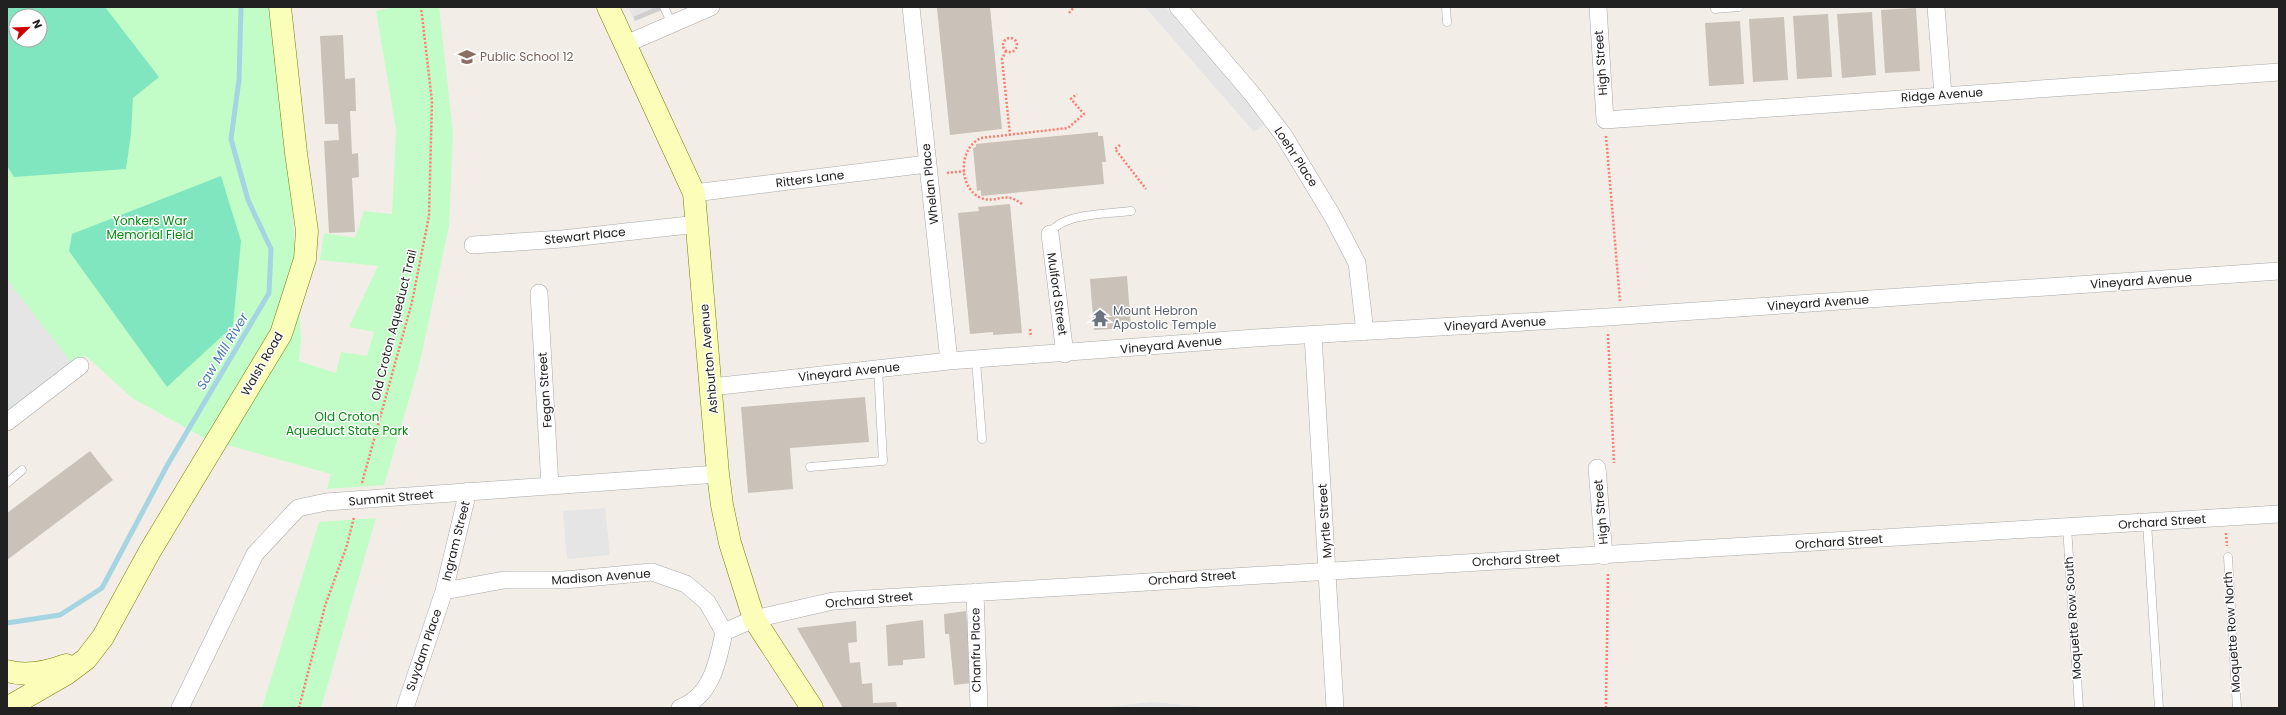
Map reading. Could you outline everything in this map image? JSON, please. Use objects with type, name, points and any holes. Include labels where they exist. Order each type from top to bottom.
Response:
[{"type":"street","name":"Walsh Road","points":[[7,708],[66,674],[86,659],[103,637],[150,551],[281,334],[305,259],[307,231],[296,153],[280,7]]},
{"type":"street","name":"Ashburton Avenue","points":[[608,7],[694,193],[698,224],[718,474],[722,505],[730,544],[754,619],[812,708]]},
{"type":"street","points":[[626,44],[711,7]]},
{"type":"street","name":"Whelan Place","points":[[911,7],[949,361]]},
{"type":"street","name":"Loehr Place","points":[[1178,7],[1253,95],[1284,136],[1333,217],[1357,263],[1365,332]]},
{"type":"street","name":"High Street","points":[[1598,7],[1605,120]]},
{"type":"street","points":[[1936,7],[1943,95]]},
{"type":"street","name":"Ridge Avenue","points":[[1605,120],[2279,72]]},
{"type":"street","name":"Ritters Lane","points":[[694,193],[927,164]]},
{"type":"street","name":"Stewart Place","points":[[473,245],[562,239],[698,224]]},
{"type":"street","name":"Mulford Street","points":[[1050,234],[1066,354]]},
{"type":"street","name":"Vineyard Avenue","points":[[711,387],[949,361],[1066,354],[1314,335],[1614,317],[2279,271]]},
{"type":"street","name":"Fegan Street","points":[[539,293],[550,486]]},
{"type":"street","name":"Myrtle Street","points":[[1314,335],[1335,708]]},
{"type":"street","points":[[7,422],[80,366]]},
{"type":"street","name":"High Street","points":[[1597,468],[1606,556]]},
{"type":"street","name":"Summit Street","points":[[180,708],[255,554],[298,508],[326,502],[718,474]]},
{"type":"street","name":"Ingram Street","points":[[444,591],[468,491]]},
{"type":"street","name":"Orchard Street","points":[[754,619],[833,601],[1328,570],[1606,556],[2279,514]]},
{"type":"street","name":"Madison Avenue","points":[[444,591],[504,580],[564,580],[652,572],[686,584],[707,602],[724,632]]},
{"type":"street","name":"Suydam Place","points":[[405,708],[444,591]]},
{"type":"street","name":"Chanfru Place","points":[[975,592],[979,708]]},
{"type":"street","points":[[680,708],[705,690],[716,669],[724,632],[754,619]]},
{"type":"street","points":[[7,671],[18,674],[46,672],[86,659]]},
{"type":"lane","points":[[664,7],[672,24]]},
{"type":"lane","points":[[1446,7],[1447,22]]},
{"type":"lane","points":[[1715,9],[1739,7]]},
{"type":"lane","points":[[1050,234],[1053,227],[1070,219],[1131,211]]},
{"type":"lane","points":[[976,360],[982,439]]},
{"type":"lane","points":[[810,467],[883,461],[878,369]]},
{"type":"lane","points":[[7,483],[22,470]]},
{"type":"lane","points":[[2147,523],[2159,708]]},
{"type":"lane","name":"Moquette Row South","points":[[2067,528],[2079,708]]},
{"type":"lane","name":"Moquette Row North","points":[[2228,557],[2237,708]]},
{"type":"path","name":"Old Croton Aqueduct Trail","points":[[299,708],[325,606],[347,545],[412,302],[429,216],[432,101],[421,7]]},
{"type":"path","points":[[1069,13],[1074,7]]},
{"type":"path","points":[[1014,37],[1016,49],[1013,52],[1006,51],[1002,48],[1004,40],[1014,37]]},
{"type":"path","points":[[1006,51],[1002,59],[1010,135]]},
{"type":"path","points":[[1022,204],[1009,197],[986,199],[980,198],[968,183],[965,171],[965,155],[969,145],[981,138],[1058,129],[1072,125],[1084,114],[1071,99],[1077,94]]},
{"type":"path","points":[[1605,120],[1614,317],[1613,449]]},
{"type":"path","points":[[1120,144],[1115,149],[1146,189]]},
{"type":"path","points":[[946,173],[965,171]]},
{"type":"path","points":[[1030,329],[1031,337]]},
{"type":"path","points":[[2224,518],[2228,557]]},
{"type":"path","points":[[1606,556],[1608,700],[1606,708]]},
{"type":"shaded area","points":[[629,7],[669,7],[635,21]]},
{"type":"shaded area","points":[[629,7],[656,7],[633,17]]},
{"type":"shaded area","points":[[1145,7],[1165,7],[1192,34],[1267,123],[1254,132]]},
{"type":"shaded area","points":[[7,280],[72,363],[7,410]]},
{"type":"shaded area","points":[[605,508],[610,555],[567,559],[563,511]]},
{"type":"shaded area","points":[[1152,702],[1217,708],[1097,708]]},
{"type":"green space","name":"Yonkers War Memorial Field","points":[[7,7],[273,7],[289,161],[301,340],[299,361],[336,373],[341,352],[367,356],[374,332],[349,327],[378,266],[320,260],[324,233],[355,238],[364,211],[392,214],[396,130],[376,11],[395,7],[439,7],[453,132],[449,226],[420,362],[384,485],[327,489],[331,474],[206,439],[132,398],[86,356],[7,412]]},
{"type":"green space","points":[[7,7],[105,7],[159,77],[133,98],[131,134],[126,169],[14,177],[7,166]]},
{"type":"green space","points":[[221,176],[241,241],[233,326],[167,387],[69,251],[72,234]]},
{"type":"green space","points":[[376,518],[321,708],[262,708],[319,522]]},
{"type":"building","points":[[990,7],[1002,129],[950,135],[937,8]]},
{"type":"building","points":[[1916,8],[1920,71],[1885,73],[1881,10]]},
{"type":"building","points":[[1872,12],[1876,75],[1842,78],[1837,14]]},
{"type":"building","points":[[1828,14],[1832,77],[1797,79],[1793,16]]},
{"type":"building","points":[[1784,17],[1788,80],[1753,82],[1749,19]]},
{"type":"building","points":[[1740,21],[1744,84],[1709,86],[1705,23]]},
{"type":"building","points":[[343,35],[345,79],[355,78],[356,111],[350,111],[352,154],[358,153],[359,177],[352,178],[355,232],[329,233],[324,141],[339,140],[338,124],[325,124],[320,36]]},
{"type":"building","points":[[1098,132],[1098,136],[1103,136],[1106,162],[1102,162],[1104,184],[981,196],[981,190],[977,191],[973,148],[976,147],[976,144]]},
{"type":"building","points":[[1010,204],[1022,333],[993,335],[993,332],[970,334],[958,213],[979,211],[978,207]]},
{"type":"building","points":[[1127,276],[1131,328],[1094,330],[1090,279]]},
{"type":"building","points":[[865,397],[869,442],[790,448],[793,489],[748,493],[741,407]]},
{"type":"building","points":[[90,451],[113,480],[7,560],[7,513]]},
{"type":"building","points":[[966,611],[972,683],[954,685],[949,634],[945,634],[944,614]]},
{"type":"building","points":[[923,620],[925,658],[903,660],[903,665],[888,666],[886,625]]},
{"type":"building","points":[[856,621],[857,642],[848,643],[850,663],[860,662],[862,684],[872,683],[873,703],[896,702],[897,708],[843,708],[797,628]]},
{"type":"waterway","name":"Saw Mill River","points":[[7,623],[60,615],[102,588],[168,464],[269,293],[271,249],[248,200],[231,139],[239,80],[241,7]]},
{"type":"place","name":"Public School 12","points":[[467,57]]},
{"type":"place","name":"Mount Hebron Apostolic Temple","points":[[1100,318]]},
{"type":"park label","name":"Old Croton Aqueduct State Park","points":[[347,424]]}]
